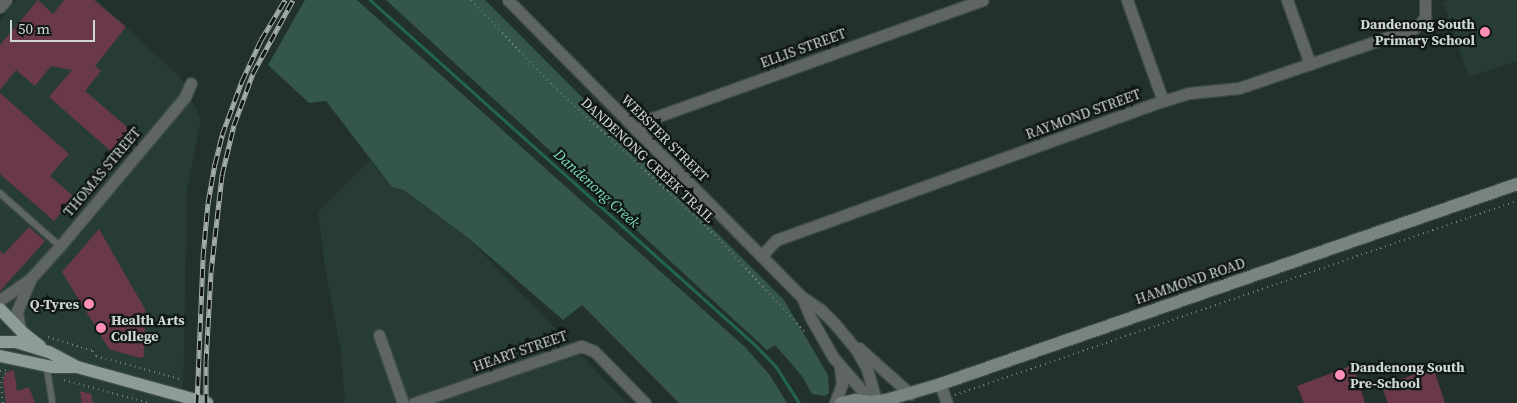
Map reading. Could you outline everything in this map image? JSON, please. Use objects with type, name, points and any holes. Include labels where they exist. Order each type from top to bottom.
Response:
[{"type":"main road","name":"HAMMOND ROAD","points":[[841,403],[858,400],[872,403],[910,394],[1517,184]]},
{"type":"main road","points":[[0,309],[20,330],[49,352],[77,367],[207,403]]},
{"type":"main road","points":[[0,342],[13,342],[49,352]]},
{"type":"main road","points":[[0,356],[48,371],[77,367]]},
{"type":"street","points":[[0,7],[6,0]]},
{"type":"street","name":"WEBSTER STREET","points":[[508,0],[802,297],[824,313],[899,386],[910,394]]},
{"type":"street","name":"ELLIS STREET","points":[[638,131],[653,118],[982,0]]},
{"type":"street","points":[[1127,0],[1163,101]]},
{"type":"street","points":[[1287,0],[1310,64]]},
{"type":"street","name":"RAYMOND STREET","points":[[761,256],[776,240],[1163,101],[1198,91],[1239,88],[1412,28],[1423,21],[1426,13],[1425,0]]},
{"type":"street","name":"THOMAS STREET","points":[[0,300],[30,278],[60,246],[185,96],[191,83]]},
{"type":"street","name":"THOMAS STREET","points":[[20,330],[17,311],[30,278]]},
{"type":"street","name":"WEBSTER STREET","points":[[802,297],[812,320],[840,366],[872,403]]},
{"type":"street","points":[[379,335],[403,403]]},
{"type":"street","name":"WEBSTER STREET","points":[[847,337],[867,369],[874,392],[872,403]]},
{"type":"street","name":"HEART STREET","points":[[414,403],[581,346],[594,351],[645,403]]},
{"type":"street","points":[[835,403],[842,384],[840,366]]},
{"type":"street","points":[[940,384],[946,401]]},
{"type":"lane","points":[[0,193],[60,246]]},
{"type":"lane","points":[[48,371],[53,403]]},
{"type":"path","name":"DANDENONG CREEK TRAIL","points":[[472,0],[553,86],[715,235],[806,332]]},
{"type":"path","points":[[946,401],[1517,200]]},
{"type":"path","points":[[45,336],[93,351],[96,356],[180,379]]},
{"type":"path","points":[[48,371],[149,403]]},
{"type":"path","points":[[3,403],[1,383],[4,372]]},
{"type":"shaded area","points":[[16,0],[97,0],[181,78],[201,119],[187,190],[183,403],[0,403],[0,20]]},
{"type":"shaded area","points":[[305,0],[357,0],[745,347],[769,374],[787,403],[679,403],[582,305],[563,320],[467,237],[404,190],[392,187],[326,101],[309,103],[268,65]]},
{"type":"shaded area","points":[[386,0],[485,0],[784,300],[828,375],[829,393],[825,396],[812,394],[802,376],[775,345],[767,350]]},
{"type":"shaded area","name":"Dandenong South Primary School","points":[[1450,0],[1517,0],[1517,61],[1469,77],[1443,2]]},
{"type":"shaded area","points":[[370,160],[392,187],[404,190],[467,237],[627,403],[345,403],[341,351],[326,274],[318,212]]},
{"type":"building","points":[[38,0],[53,14],[64,0],[94,0],[126,27],[95,66],[101,71],[85,91],[133,132],[114,154],[49,97],[72,70],[51,66],[35,86],[16,70],[0,90],[0,45]]},
{"type":"building","points":[[0,93],[69,154],[50,176],[74,197],[54,221],[0,174]]},
{"type":"building","points":[[29,227],[45,241],[0,291],[0,251],[4,254]]},
{"type":"building","points":[[99,229],[145,309],[144,356],[140,358],[109,349],[62,272]]},
{"type":"building","name":"Dandenong South Pre-School","points":[[1353,365],[1365,403],[1304,403],[1297,386]]},
{"type":"building","points":[[1433,367],[1445,403],[1388,403],[1382,387]]},
{"type":"building","points":[[14,370],[17,391],[29,387],[35,403],[6,403],[3,383],[4,376],[7,372]]},
{"type":"building","points":[[80,391],[91,394],[93,403],[82,403]]},
{"type":"waterway","name":"Dandenong Creek","points":[[370,0],[754,344],[776,367],[799,403]]},
{"type":"railway","points":[[197,403],[203,257],[208,203],[215,164],[222,135],[242,81],[261,40],[285,0]]},
{"type":"railway","points":[[206,403],[206,362],[211,272],[222,175],[234,125],[253,73],[293,0]]},
{"type":"place","name":"Dandenong South Primary School","points":[[1485,32]]},
{"type":"place","name":"Q-Tyres","points":[[89,304]]},
{"type":"place","name":"Health Arts College","points":[[101,328]]},
{"type":"place","name":"Dandenong South Pre-School","points":[[1340,375]]}]
